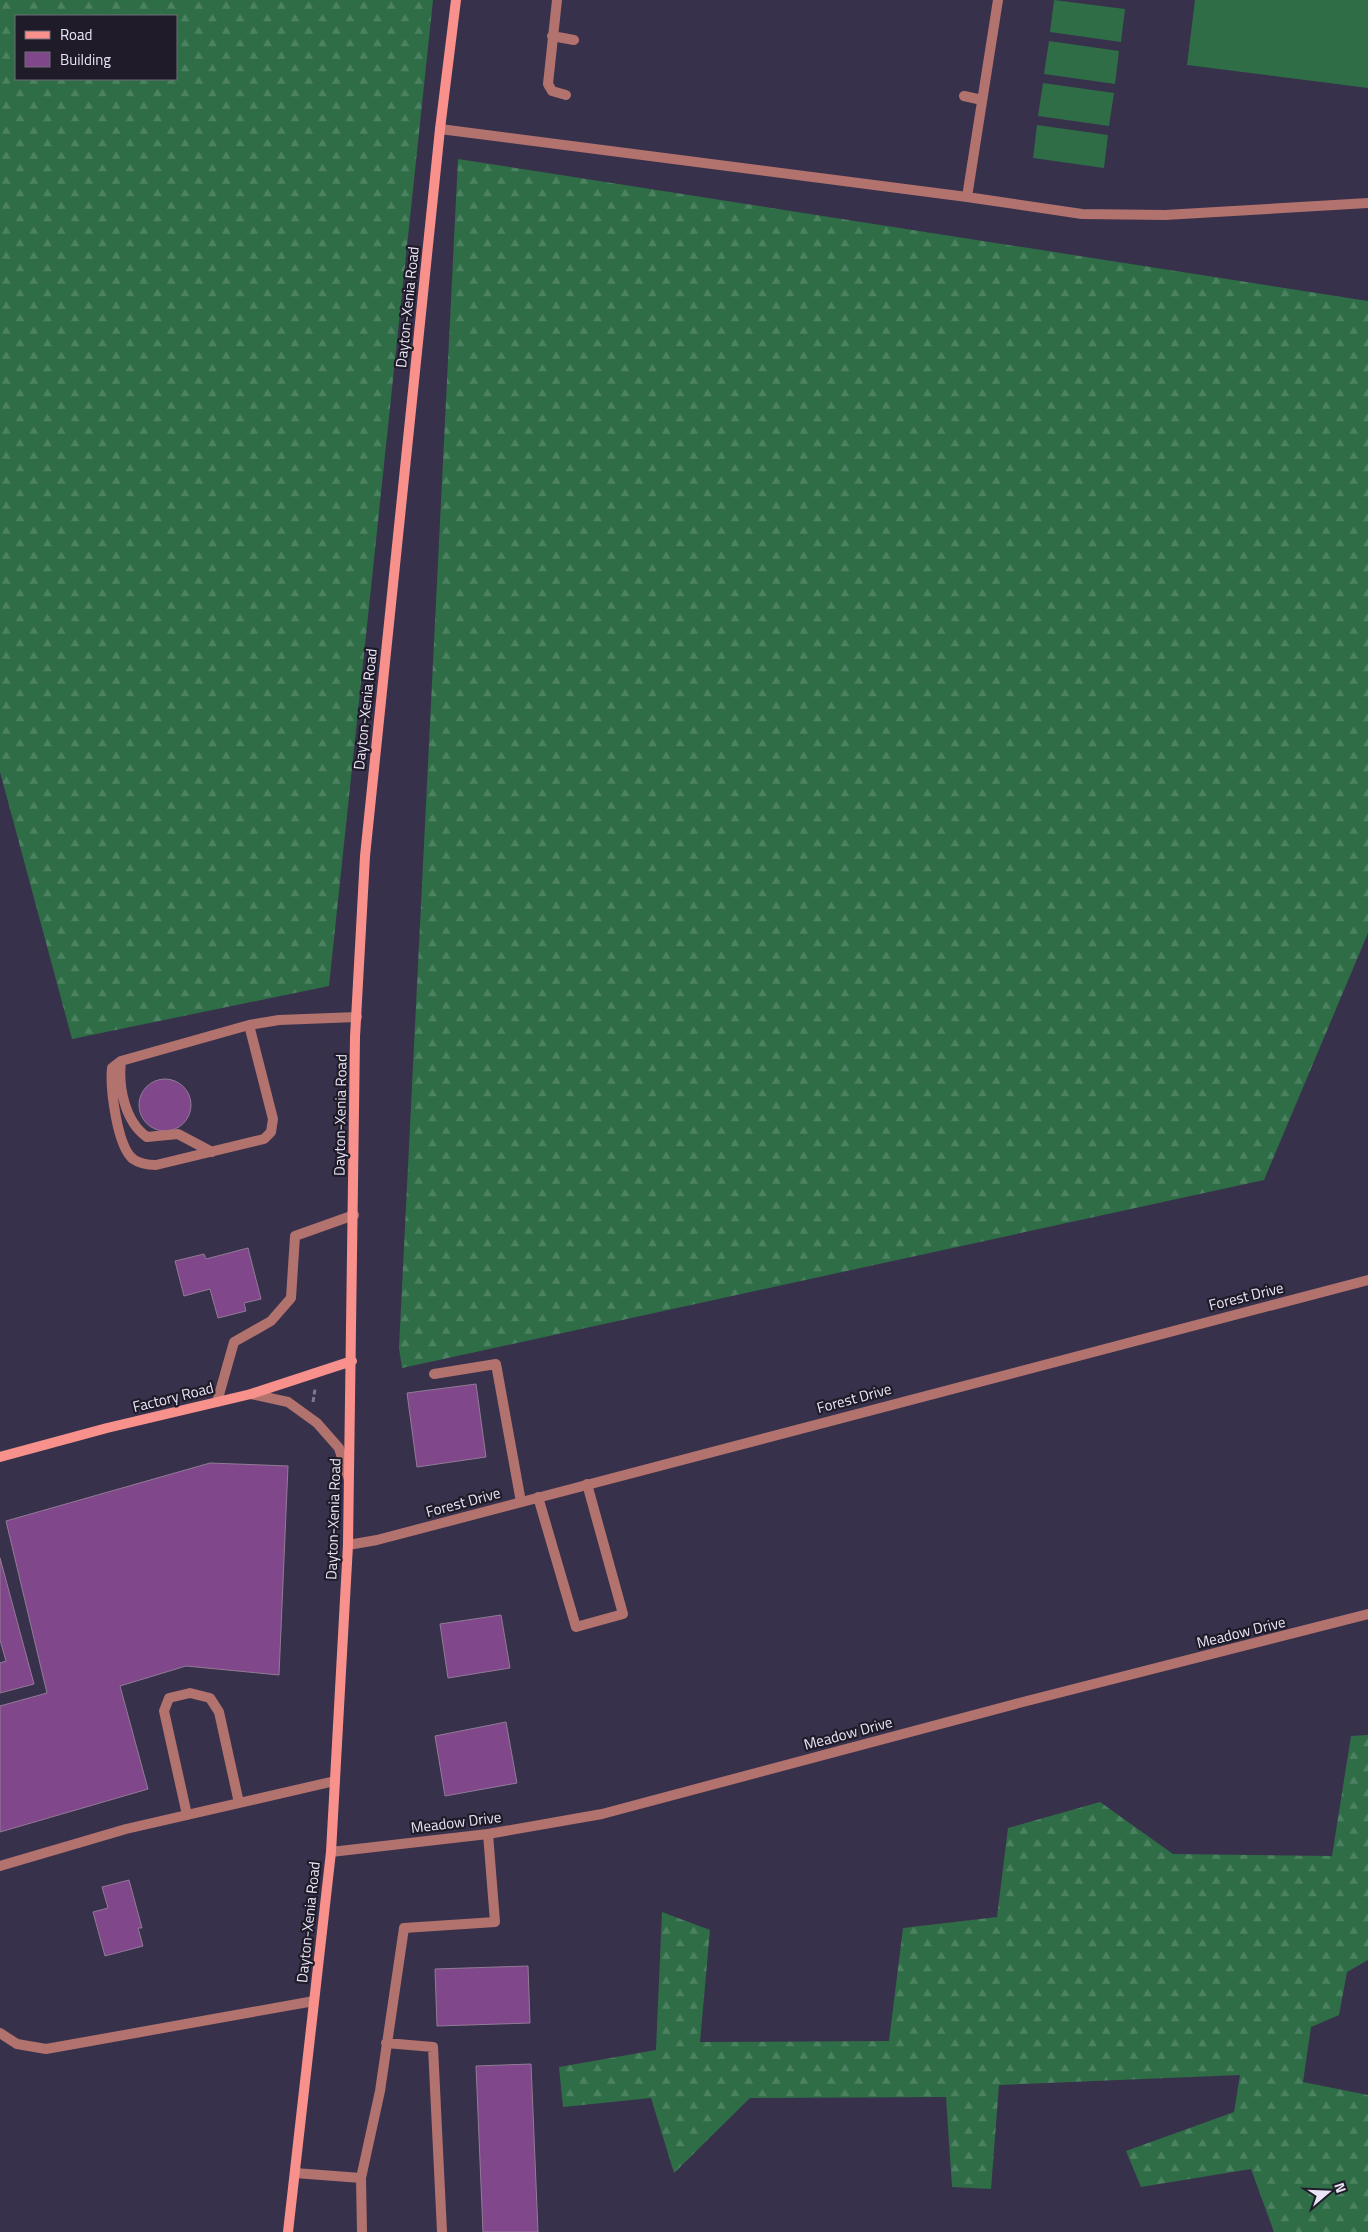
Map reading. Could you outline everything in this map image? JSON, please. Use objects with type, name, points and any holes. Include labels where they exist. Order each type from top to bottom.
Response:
[{"type":"main road","name":"Dayton-Xenia Road","points":[[288,2232],[331,1852],[335,1781],[350,1487],[356,1017],[366,846],[440,129],[456,0]]},
{"type":"main road","name":"Factory Road","points":[[0,1457],[251,1394],[352,1361]]},
{"type":"street","points":[[558,0],[552,36],[548,84],[552,91],[566,94]]},
{"type":"street","points":[[967,197],[998,0]]},
{"type":"street","points":[[552,36],[574,40]]},
{"type":"street","points":[[964,96],[982,100]]},
{"type":"street","points":[[440,129],[967,197],[1082,214],[1165,215],[1368,203]]},
{"type":"street","points":[[248,1025],[273,1119],[271,1132],[264,1139],[156,1165],[145,1164],[133,1159],[123,1144],[110,1084],[112,1068],[121,1061],[248,1025],[279,1020],[356,1017]]},
{"type":"street","points":[[121,1061],[119,1077],[135,1129],[146,1137],[178,1134],[212,1152]]},
{"type":"street","points":[[217,1402],[234,1342],[272,1321],[290,1298],[295,1236],[354,1215]]},
{"type":"street","name":"Forest Drive","points":[[348,1545],[377,1540],[1368,1280]]},
{"type":"street","points":[[434,1374],[496,1364],[521,1502]]},
{"type":"street","points":[[251,1394],[288,1402],[317,1423],[339,1448],[350,1487]]},
{"type":"street","points":[[538,1497],[576,1627],[623,1614],[587,1484]]},
{"type":"street","name":"Meadow Drive","points":[[331,1852],[488,1834],[602,1814],[1019,1703],[1368,1614]]},
{"type":"street","points":[[187,1814],[164,1711],[170,1698],[190,1693],[210,1698],[219,1712],[239,1803]]},
{"type":"street","points":[[0,1866],[126,1829],[335,1781]]},
{"type":"street","points":[[362,2232],[361,2178],[380,2091],[404,1928],[495,1922],[488,1834]]},
{"type":"street","points":[[0,2033],[17,2044],[46,2049],[314,2001]]},
{"type":"street","points":[[386,2042],[433,2047],[442,2232]]},
{"type":"street","points":[[295,2172],[361,2178]]},
{"type":"path","points":[[313,1405],[316,1381]]},
{"type":"green space","points":[[0,0],[433,0],[329,986],[72,1039],[0,772]]},
{"type":"green space","points":[[1054,0],[1125,9],[1121,42],[1050,32]]},
{"type":"green space","points":[[1195,0],[1368,0],[1368,88],[1187,65]]},
{"type":"green space","points":[[1049,41],[1119,51],[1115,84],[1044,74]]},
{"type":"green space","points":[[1043,83],[1114,93],[1109,126],[1038,116]]},
{"type":"green space","points":[[1037,125],[1108,135],[1104,168],[1033,158]]},
{"type":"green space","points":[[458,159],[1368,301],[1368,933],[1264,1180],[402,1368],[399,1348]]},
{"type":"green space","points":[[1368,1735],[1368,1960],[1347,1972],[1339,2015],[1311,2027],[1303,2082],[1368,2095],[1368,2232],[1274,2232],[1251,2169],[1141,2187],[1126,2151],[1234,2112],[1240,2075],[999,2085],[991,2189],[952,2187],[946,2097],[750,2098],[674,2173],[651,2098],[563,2107],[559,2067],[656,2050],[662,1912],[710,1930],[700,2042],[889,2041],[903,1928],[997,1917],[1008,1828],[1100,1802],[1173,1854],[1332,1856],[1351,1736]]},
{"type":"building","points":[[165,1079],[175,1081],[183,1087],[189,1095],[191,1105],[189,1115],[183,1123],[175,1129],[165,1131],[155,1129],[147,1123],[141,1115],[139,1105],[141,1095],[147,1087],[155,1081]]},
{"type":"building","points":[[248,1248],[261,1299],[244,1303],[246,1311],[218,1318],[210,1289],[184,1296],[175,1261],[204,1254],[206,1259]]},
{"type":"building","points":[[476,1384],[486,1457],[417,1467],[407,1393]]},
{"type":"building","points":[[210,1463],[288,1466],[279,1675],[186,1666],[120,1686],[148,1789],[0,1832],[0,1706],[47,1693],[6,1521]]},
{"type":"building","points":[[0,1558],[34,1684],[0,1693],[0,1663],[6,1661],[0,1640]]},
{"type":"building","points":[[501,1615],[510,1668],[448,1678],[440,1624]]},
{"type":"building","points":[[506,1722],[517,1783],[445,1796],[435,1736]]},
{"type":"building","points":[[129,1880],[142,1928],[138,1928],[143,1946],[105,1956],[93,1912],[108,1908],[102,1887]]},
{"type":"building","points":[[528,1966],[530,2023],[437,2026],[435,1969]]},
{"type":"building","points":[[531,2064],[538,2232],[483,2232],[476,2066]]}]
